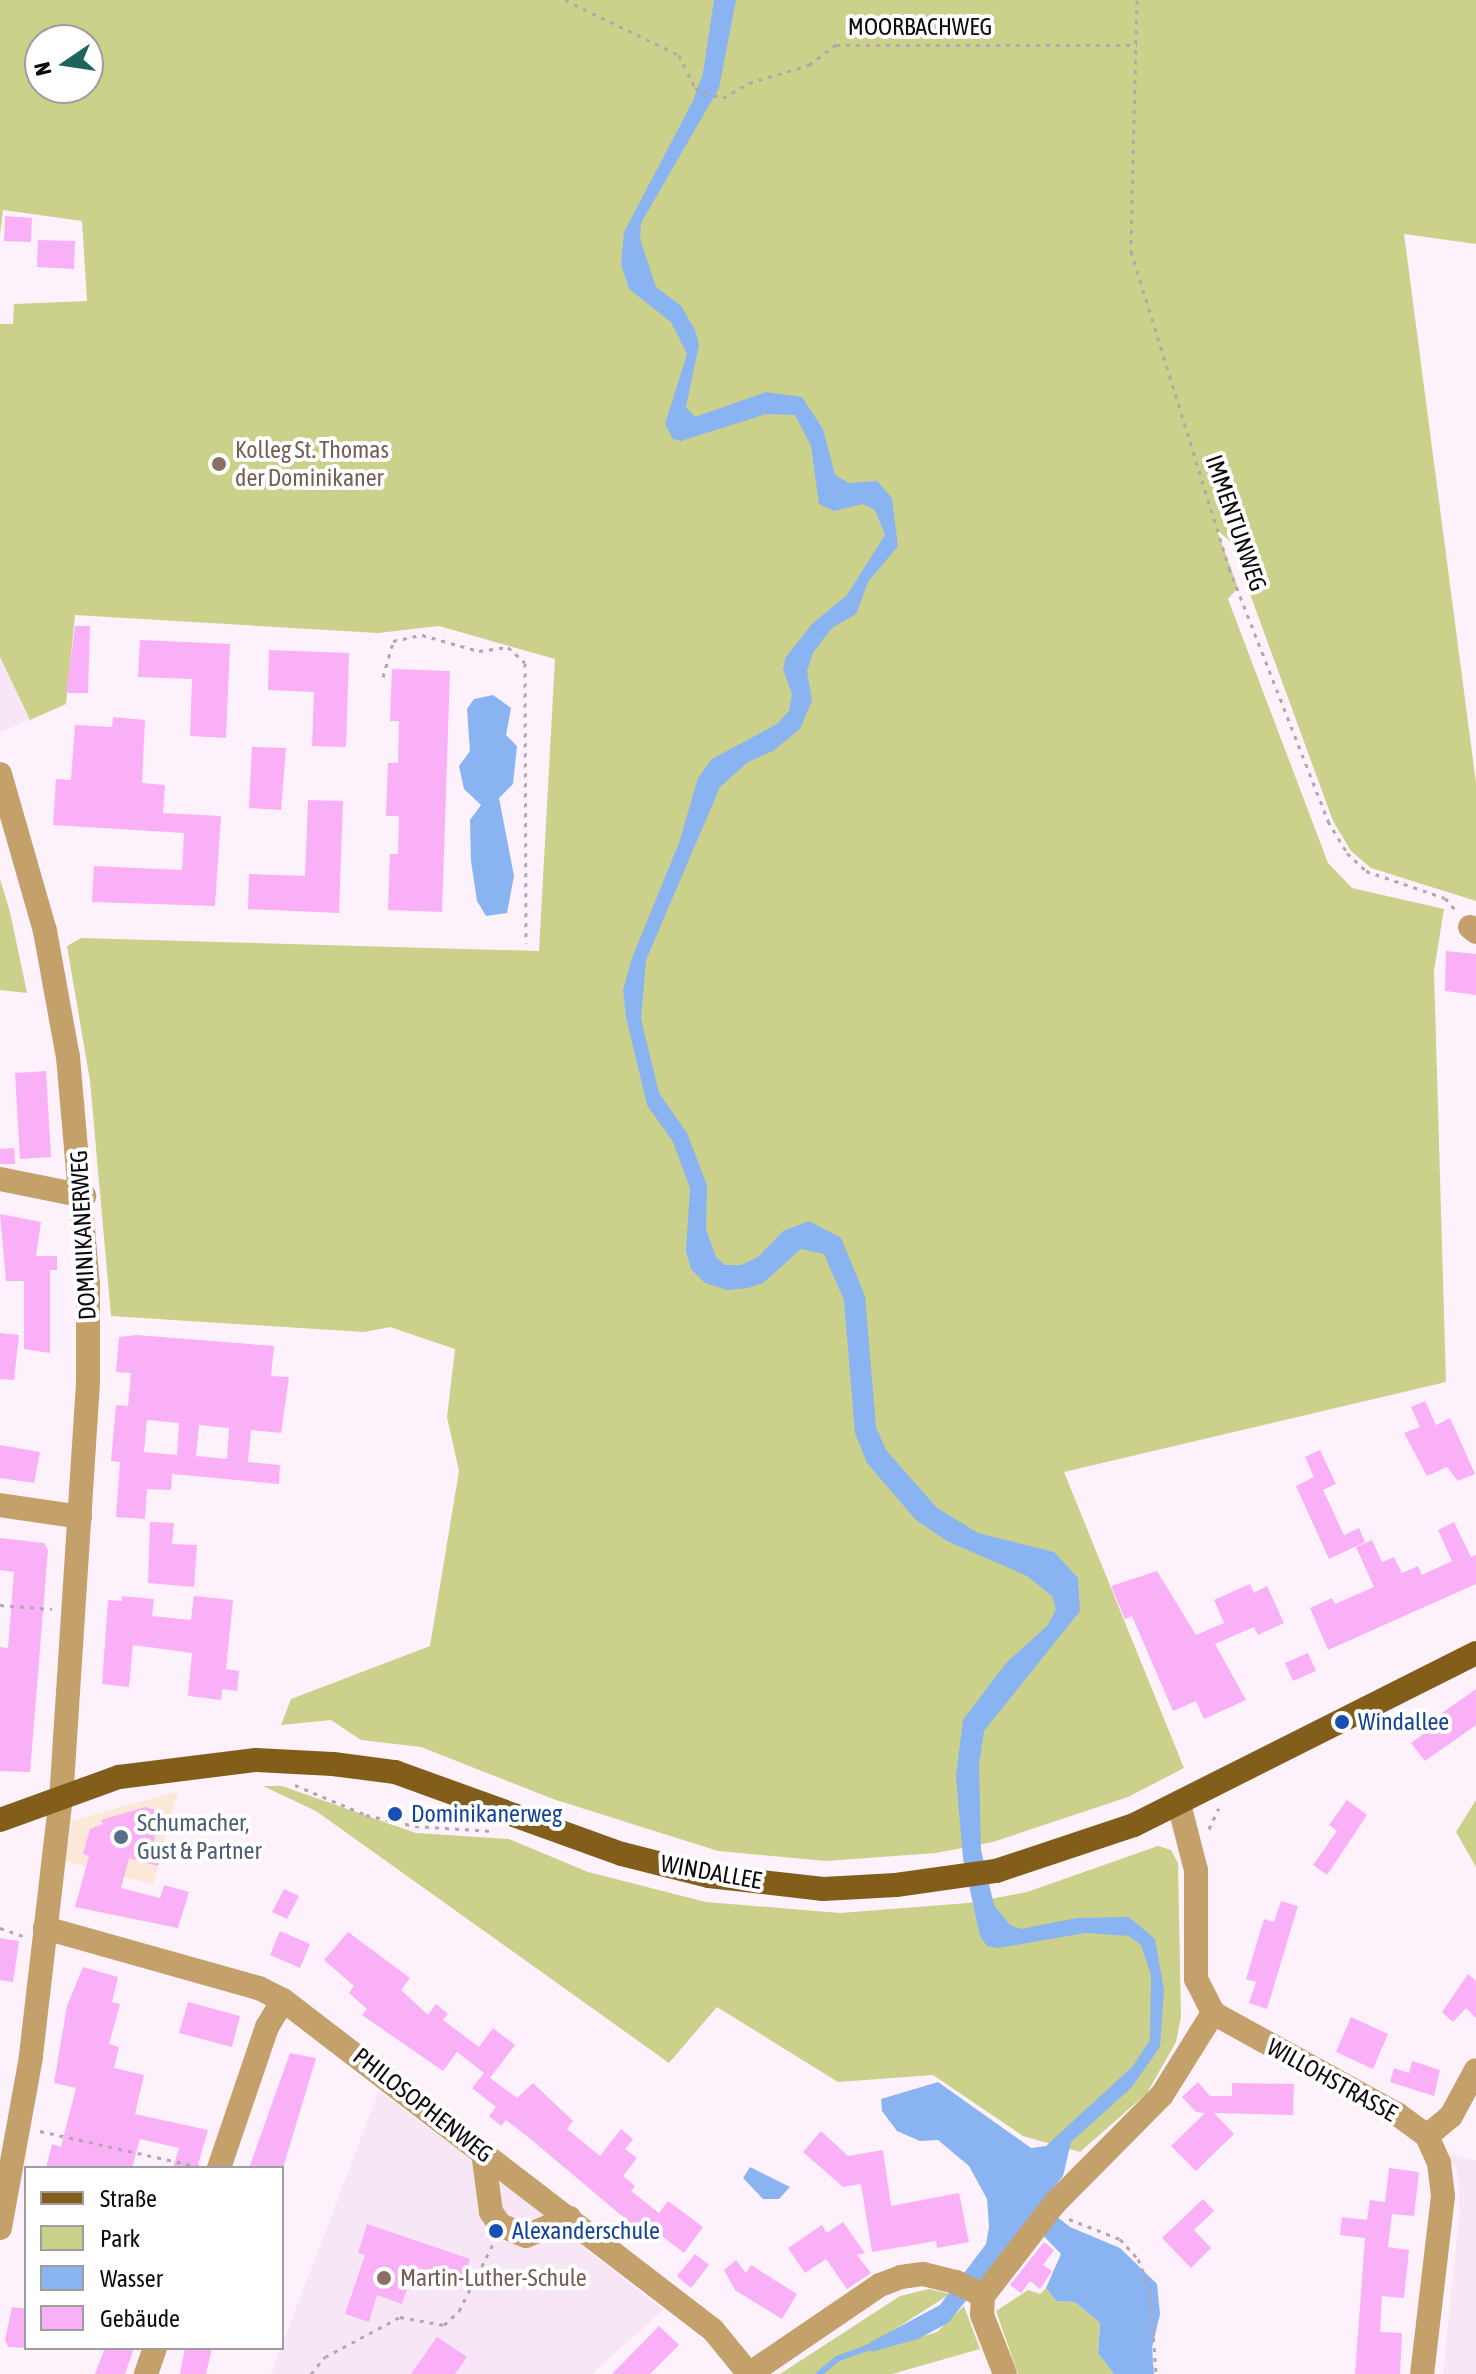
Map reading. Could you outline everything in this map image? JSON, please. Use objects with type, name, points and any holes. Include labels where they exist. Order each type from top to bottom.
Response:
[{"type":"main road","name":"WINDALLEE","points":[[0,1820],[119,1777],[180,1767],[256,1760],[333,1764],[395,1772],[622,1854],[709,1876],[823,1889],[958,1877],[996,1871],[1068,1849],[1179,1804],[1476,1653]]},
{"type":"street","name":"DOMINIKANERWEG","points":[[0,774],[45,931],[68,1057],[84,1196],[88,1383],[80,1517],[69,1610],[61,1796],[20,2127],[0,2228]]},
{"type":"street","points":[[0,1179],[84,1196]]},
{"type":"street","points":[[0,1505],[80,1517]]},
{"type":"street","points":[[972,2290],[1162,2095],[1213,2013],[1196,1979],[1192,1844],[1179,1804]]},
{"type":"street","name":"PHILOSOPHENWEG","points":[[45,1928],[259,1988],[283,2000],[713,2330],[749,2374]]},
{"type":"street","points":[[220,2166],[267,2027],[283,2000]]},
{"type":"street","name":"WILLOHSTRASSE","points":[[1213,2013],[1427,2136]]},
{"type":"street","points":[[1422,2374],[1443,2196],[1439,2163],[1427,2136],[1451,2116],[1476,2070]]},
{"type":"street","points":[[483,2152],[487,2197],[500,2225],[526,2236],[569,2218]]},
{"type":"street","points":[[749,2374],[880,2285],[923,2274],[972,2290]]},
{"type":"street","points":[[972,2290],[1005,2374]]},
{"type":"street","points":[[146,2374],[154,2350]]},
{"type":"path","name":"MOORBACHWEG","points":[[565,0],[679,55],[695,88],[723,98],[749,83],[809,65],[836,45],[1137,45]]},
{"type":"path","points":[[1137,0],[1137,45]]},
{"type":"path","name":"IMMENTUNWEG","points":[[1137,45],[1131,251],[1229,568],[1328,821],[1347,853],[1366,871],[1445,898],[1473,929]]},
{"type":"path","points":[[383,677],[393,641],[422,635],[479,651],[508,647],[525,663],[526,943]]},
{"type":"path","points":[[0,1605],[69,1610]]},
{"type":"path","points":[[287,1781],[378,1818],[415,1826],[507,1832]]},
{"type":"path","points":[[1192,1844],[1211,1845],[1209,1824],[1223,1802]]},
{"type":"path","points":[[20,2127],[196,2166]]},
{"type":"path","points":[[1053,2205],[1073,2222],[1120,2239],[1138,2259],[1150,2288],[1156,2374]]},
{"type":"path","points":[[311,2374],[325,2357],[400,2317],[444,2325],[459,2311],[500,2225]]},
{"type":"shaded area","points":[[0,657],[30,720],[0,732]]},
{"type":"shaded area","points":[[178,1791],[153,1885],[65,1861],[72,1821]]},
{"type":"shaded area","points":[[379,2091],[540,2212],[663,2310],[592,2374],[271,2374],[280,2350],[284,2350],[284,2340]]},
{"type":"shaded area","points":[[1448,2153],[1476,2161],[1476,2374],[1443,2374],[1460,2207],[1457,2172]]},
{"type":"green space","points":[[0,0],[1476,0],[1476,244],[1404,234],[1476,783],[1476,901],[1371,868],[1351,851],[1333,821],[1231,542],[1217,530],[1238,588],[1228,599],[1328,863],[1352,888],[1444,909],[1434,971],[1446,1382],[1064,1472],[1184,1768],[1128,1797],[993,1842],[936,1853],[826,1861],[718,1851],[553,1799],[421,1747],[361,1740],[331,1720],[281,1725],[291,1699],[430,1646],[459,1471],[447,1417],[455,1349],[390,1327],[364,1332],[111,1316],[90,1081],[67,946],[81,938],[539,951],[555,659],[439,626],[378,633],[75,615],[66,704],[30,720],[0,657],[0,324],[13,324],[14,304],[87,301],[82,221],[3,210],[0,235]]},
{"type":"green space","points":[[0,879],[10,912],[27,993],[0,990]]},
{"type":"green space","points":[[263,1786],[282,1786],[416,1833],[509,1839],[588,1872],[706,1902],[840,1913],[968,1903],[1027,1892],[1158,1846],[1171,1850],[1178,1863],[1181,2017],[1176,2042],[1147,2093],[1080,2152],[1023,2136],[933,2075],[838,2082],[717,2007],[669,2063],[316,1811]]},
{"type":"green space","points":[[1476,1800],[1476,1867],[1456,1832]]},
{"type":"green space","points":[[1046,2288],[1056,2301],[1075,2302],[1100,2323],[1098,2353],[1114,2374],[1018,2374],[996,2311],[1028,2290],[1040,2294]]},
{"type":"green space","points":[[929,2289],[950,2294],[892,2331],[892,2346],[937,2332],[964,2306],[980,2349],[892,2374],[780,2374],[900,2296]]},
{"type":"water","points":[[714,0],[736,0],[719,88],[641,223],[640,239],[656,287],[681,306],[695,330],[699,345],[686,407],[695,417],[766,392],[802,397],[823,429],[835,475],[849,483],[877,481],[892,498],[898,546],[868,582],[856,614],[832,628],[813,653],[807,671],[812,700],[800,729],[773,751],[748,762],[720,787],[646,960],[641,1019],[659,1093],[687,1133],[707,1185],[706,1229],[716,1257],[725,1265],[741,1265],[758,1257],[783,1231],[809,1221],[841,1238],[865,1296],[876,1427],[886,1450],[937,1508],[978,1533],[1054,1552],[1078,1578],[1080,1611],[984,1731],[979,1765],[981,1850],[994,1905],[1010,1925],[1021,1929],[1077,1918],[1129,1917],[1155,1939],[1164,1990],[1160,2047],[1131,2088],[1071,2142],[1063,2176],[1041,2204],[1070,2227],[1120,2248],[1157,2284],[1160,2314],[1152,2348],[1154,2374],[1114,2374],[1098,2353],[1100,2323],[1075,2302],[1056,2301],[1046,2288],[1061,2254],[1030,2222],[948,2323],[918,2339],[871,2352],[869,2343],[940,2305],[986,2244],[989,2227],[987,2199],[969,2166],[938,2140],[920,2141],[897,2131],[882,2111],[881,2099],[938,2082],[1031,2148],[1046,2146],[1133,2066],[1150,2040],[1151,1975],[1141,1945],[1129,1936],[1085,1933],[998,1948],[987,1946],[980,1936],[963,1858],[956,1776],[963,1720],[1006,1663],[1048,1625],[1056,1609],[1052,1596],[1027,1576],[947,1541],[916,1520],[867,1463],[855,1433],[844,1300],[824,1254],[801,1249],[763,1283],[748,1288],[727,1290],[705,1283],[691,1269],[686,1251],[690,1188],[673,1142],[647,1105],[626,1017],[623,990],[632,958],[679,843],[698,778],[712,759],[777,724],[789,711],[792,694],[783,669],[786,657],[812,624],[847,595],[885,535],[875,510],[863,504],[834,511],[819,504],[811,446],[795,415],[766,414],[681,441],[673,439],[665,424],[687,354],[671,322],[629,289],[621,264],[624,232],[693,101],[703,73]]},
{"type":"water","points":[[493,695],[511,708],[506,735],[517,746],[513,784],[499,798],[514,876],[507,913],[486,916],[477,901],[471,861],[470,820],[481,805],[464,789],[459,766],[470,751],[467,709],[474,699]]},
{"type":"water","points":[[750,2167],[790,2187],[779,2199],[763,2199],[743,2178]]},
{"type":"building","points":[[5,216],[32,218],[31,242],[4,241]]},
{"type":"building","points":[[38,240],[75,241],[74,269],[37,267]]},
{"type":"building","points":[[75,626],[90,626],[88,693],[66,693]]},
{"type":"building","points":[[140,640],[230,644],[226,738],[190,736],[192,679],[138,677]]},
{"type":"building","points":[[269,650],[349,653],[346,747],[312,746],[314,692],[268,690]]},
{"type":"building","points":[[392,669],[450,671],[442,912],[388,910],[390,854],[398,854],[399,816],[386,816],[388,763],[398,763],[399,721],[390,721]]},
{"type":"building","points":[[113,717],[145,720],[142,783],[165,785],[163,813],[221,816],[215,906],[92,902],[94,866],[182,870],[184,833],[53,825],[56,779],[71,780],[75,725],[112,727]]},
{"type":"building","points":[[252,747],[286,748],[281,810],[249,808]]},
{"type":"building","points":[[308,800],[343,801],[339,913],[248,909],[249,874],[305,876]]},
{"type":"building","points":[[1446,951],[1476,954],[1476,995],[1445,991]]},
{"type":"building","points":[[46,1071],[51,1157],[20,1159],[15,1073]]},
{"type":"building","points":[[14,1148],[15,1164],[0,1164],[0,1149]]},
{"type":"building","points":[[0,1214],[41,1222],[36,1256],[57,1256],[57,1270],[50,1270],[50,1353],[24,1349],[24,1281],[6,1281]]},
{"type":"building","points":[[0,1333],[19,1335],[14,1380],[0,1379]]},
{"type":"building","points":[[137,1335],[274,1346],[271,1376],[289,1377],[281,1433],[251,1430],[248,1462],[280,1465],[279,1484],[172,1474],[171,1490],[147,1489],[145,1519],[116,1517],[120,1462],[111,1461],[116,1405],[128,1406],[131,1373],[116,1372],[119,1337]],"holes":[[[147,1420],[179,1423],[177,1455],[144,1452]],[[199,1425],[229,1428],[227,1459],[196,1456]]]},
{"type":"building","points":[[1425,1401],[1436,1425],[1450,1418],[1475,1474],[1458,1481],[1447,1467],[1427,1476],[1404,1433],[1420,1427],[1411,1407]]},
{"type":"building","points":[[0,1445],[40,1452],[34,1483],[0,1478]]},
{"type":"building","points":[[1320,1450],[1336,1484],[1323,1490],[1344,1535],[1359,1528],[1365,1542],[1329,1559],[1296,1486],[1314,1477],[1305,1457]]},
{"type":"building","points":[[150,1522],[174,1523],[172,1544],[197,1545],[194,1587],[148,1583]]},
{"type":"building","points":[[1454,1522],[1471,1557],[1476,1555],[1476,1584],[1328,1650],[1310,1608],[1332,1598],[1335,1604],[1374,1587],[1356,1547],[1372,1540],[1382,1562],[1394,1557],[1402,1573],[1418,1566],[1422,1575],[1452,1561],[1438,1530]]},
{"type":"building","points":[[0,1538],[44,1543],[48,1550],[30,1772],[0,1771],[0,1647],[8,1648],[14,1572],[0,1570]]},
{"type":"building","points":[[1157,1571],[1196,1635],[1224,1623],[1214,1600],[1250,1584],[1254,1593],[1267,1586],[1284,1623],[1258,1635],[1254,1627],[1215,1644],[1246,1700],[1204,1719],[1196,1701],[1173,1711],[1132,1616],[1125,1619],[1111,1586]]},
{"type":"building","points":[[122,1596],[154,1599],[152,1616],[191,1620],[194,1596],[233,1600],[226,1669],[239,1671],[237,1691],[222,1689],[221,1700],[188,1696],[192,1653],[133,1645],[129,1687],[102,1684],[108,1600],[122,1601]]},
{"type":"building","points":[[1308,1653],[1316,1671],[1293,1681],[1285,1663]]},
{"type":"building","points":[[1476,1689],[1476,1725],[1425,1761],[1411,1743],[1432,1728],[1428,1723]]},
{"type":"building","points":[[1347,1800],[1367,1815],[1327,1875],[1313,1865],[1337,1831],[1329,1825]]},
{"type":"building","points":[[145,1807],[162,1812],[153,1844],[163,1847],[158,1866],[129,1858],[121,1888],[160,1898],[164,1885],[189,1892],[178,1928],[75,1907],[89,1856],[83,1854],[90,1829],[103,1824],[101,1820]]},
{"type":"building","points":[[284,1889],[299,1896],[287,1919],[272,1912]]},
{"type":"building","points":[[1281,1901],[1298,1906],[1267,2009],[1249,2003],[1256,1982],[1246,1979],[1264,1919],[1274,1922]]},
{"type":"building","points":[[280,1931],[310,1944],[300,1968],[270,1955]]},
{"type":"building","points":[[348,1932],[410,1978],[401,1990],[428,2015],[436,2004],[448,2014],[443,2020],[479,2047],[493,2028],[515,2045],[490,2078],[517,2098],[533,2083],[573,2121],[567,2129],[600,2156],[621,2129],[633,2139],[625,2149],[637,2158],[623,2176],[635,2186],[631,2191],[659,2213],[668,2201],[703,2227],[684,2253],[646,2224],[640,2231],[506,2120],[501,2126],[489,2116],[496,2107],[472,2088],[484,2073],[457,2052],[443,2071],[362,2015],[367,2009],[349,1993],[354,1986],[324,1960]]},
{"type":"building","points":[[0,1938],[19,1941],[13,1982],[0,1980]]},
{"type":"building","points":[[83,1967],[118,1977],[112,2002],[120,2004],[109,2044],[119,2047],[114,2068],[144,2075],[135,2114],[208,2130],[198,2166],[174,2166],[179,2148],[140,2139],[133,2166],[46,2166],[52,2144],[61,2147],[76,2088],[54,2083],[67,2006]]},
{"type":"building","points":[[1468,1974],[1476,1981],[1476,2018],[1466,2008],[1453,2022],[1442,2012]]},
{"type":"building","points":[[188,2002],[240,2016],[232,2047],[179,2033]]},
{"type":"building","points":[[1351,2017],[1388,2034],[1373,2069],[1336,2052]]},
{"type":"building","points":[[290,2053],[316,2058],[284,2166],[250,2166]]},
{"type":"building","points":[[1412,2061],[1440,2070],[1434,2096],[1390,2082],[1394,2068],[1409,2073]]},
{"type":"building","points":[[1198,2082],[1210,2096],[1232,2096],[1232,2083],[1294,2084],[1293,2115],[1214,2113],[1234,2134],[1196,2171],[1171,2146],[1205,2113],[1196,2112],[1182,2097]]},
{"type":"building","points":[[821,2131],[848,2156],[883,2150],[891,2206],[959,2193],[969,2242],[937,2248],[936,2241],[872,2252],[861,2184],[843,2187],[803,2152]]},
{"type":"building","points":[[1389,2168],[1419,2172],[1414,2216],[1392,2214],[1388,2247],[1409,2250],[1404,2298],[1382,2296],[1380,2332],[1402,2333],[1400,2374],[1355,2374],[1365,2238],[1340,2235],[1342,2217],[1367,2220],[1370,2200],[1385,2202]]},
{"type":"building","points":[[1203,2199],[1214,2211],[1194,2230],[1211,2248],[1191,2268],[1162,2238]]},
{"type":"building","points":[[843,2222],[865,2253],[857,2255],[871,2273],[847,2289],[826,2259],[805,2273],[788,2248],[822,2225],[827,2233]]},
{"type":"building","name":"Martin-Luther-Schule","points":[[367,2224],[470,2259],[461,2286],[413,2270],[402,2304],[377,2295],[369,2322],[345,2314],[365,2255],[358,2253]]},
{"type":"building","points":[[1044,2242],[1054,2250],[1043,2265],[1052,2271],[1040,2289],[1030,2281],[1021,2293],[1010,2285]]},
{"type":"building","points":[[695,2254],[709,2265],[691,2288],[677,2276]]},
{"type":"building","points":[[736,2260],[746,2273],[751,2265],[797,2294],[782,2319],[735,2290],[724,2270]]},
{"type":"building","points":[[12,2307],[24,2309],[24,2348],[8,2347],[5,2340]]},
{"type":"building","points":[[659,2326],[679,2345],[650,2374],[612,2374]]},
{"type":"building","points":[[437,2337],[467,2357],[455,2374],[411,2374]]},
{"type":"building","points":[[104,2350],[133,2350],[125,2374],[95,2374]]},
{"type":"building","points":[[185,2350],[212,2350],[206,2374],[180,2374]]},
{"type":"waterway","points":[[819,2374],[837,2359],[875,2345]]},
{"type":"place","name":"Kolleg St. Thomas der Dominikaner","points":[[219,464]]},
{"type":"place","name":"Windallee","points":[[1342,1722]]},
{"type":"place","name":"Dominikanerweg","points":[[395,1814]]},
{"type":"place","name":"Schumacher, Gust & Partner","points":[[121,1837]]},
{"type":"place","name":"Alexanderschule","points":[[496,2231]]},
{"type":"place","name":"Martin-Luther-Schule","points":[[384,2278]]}]
